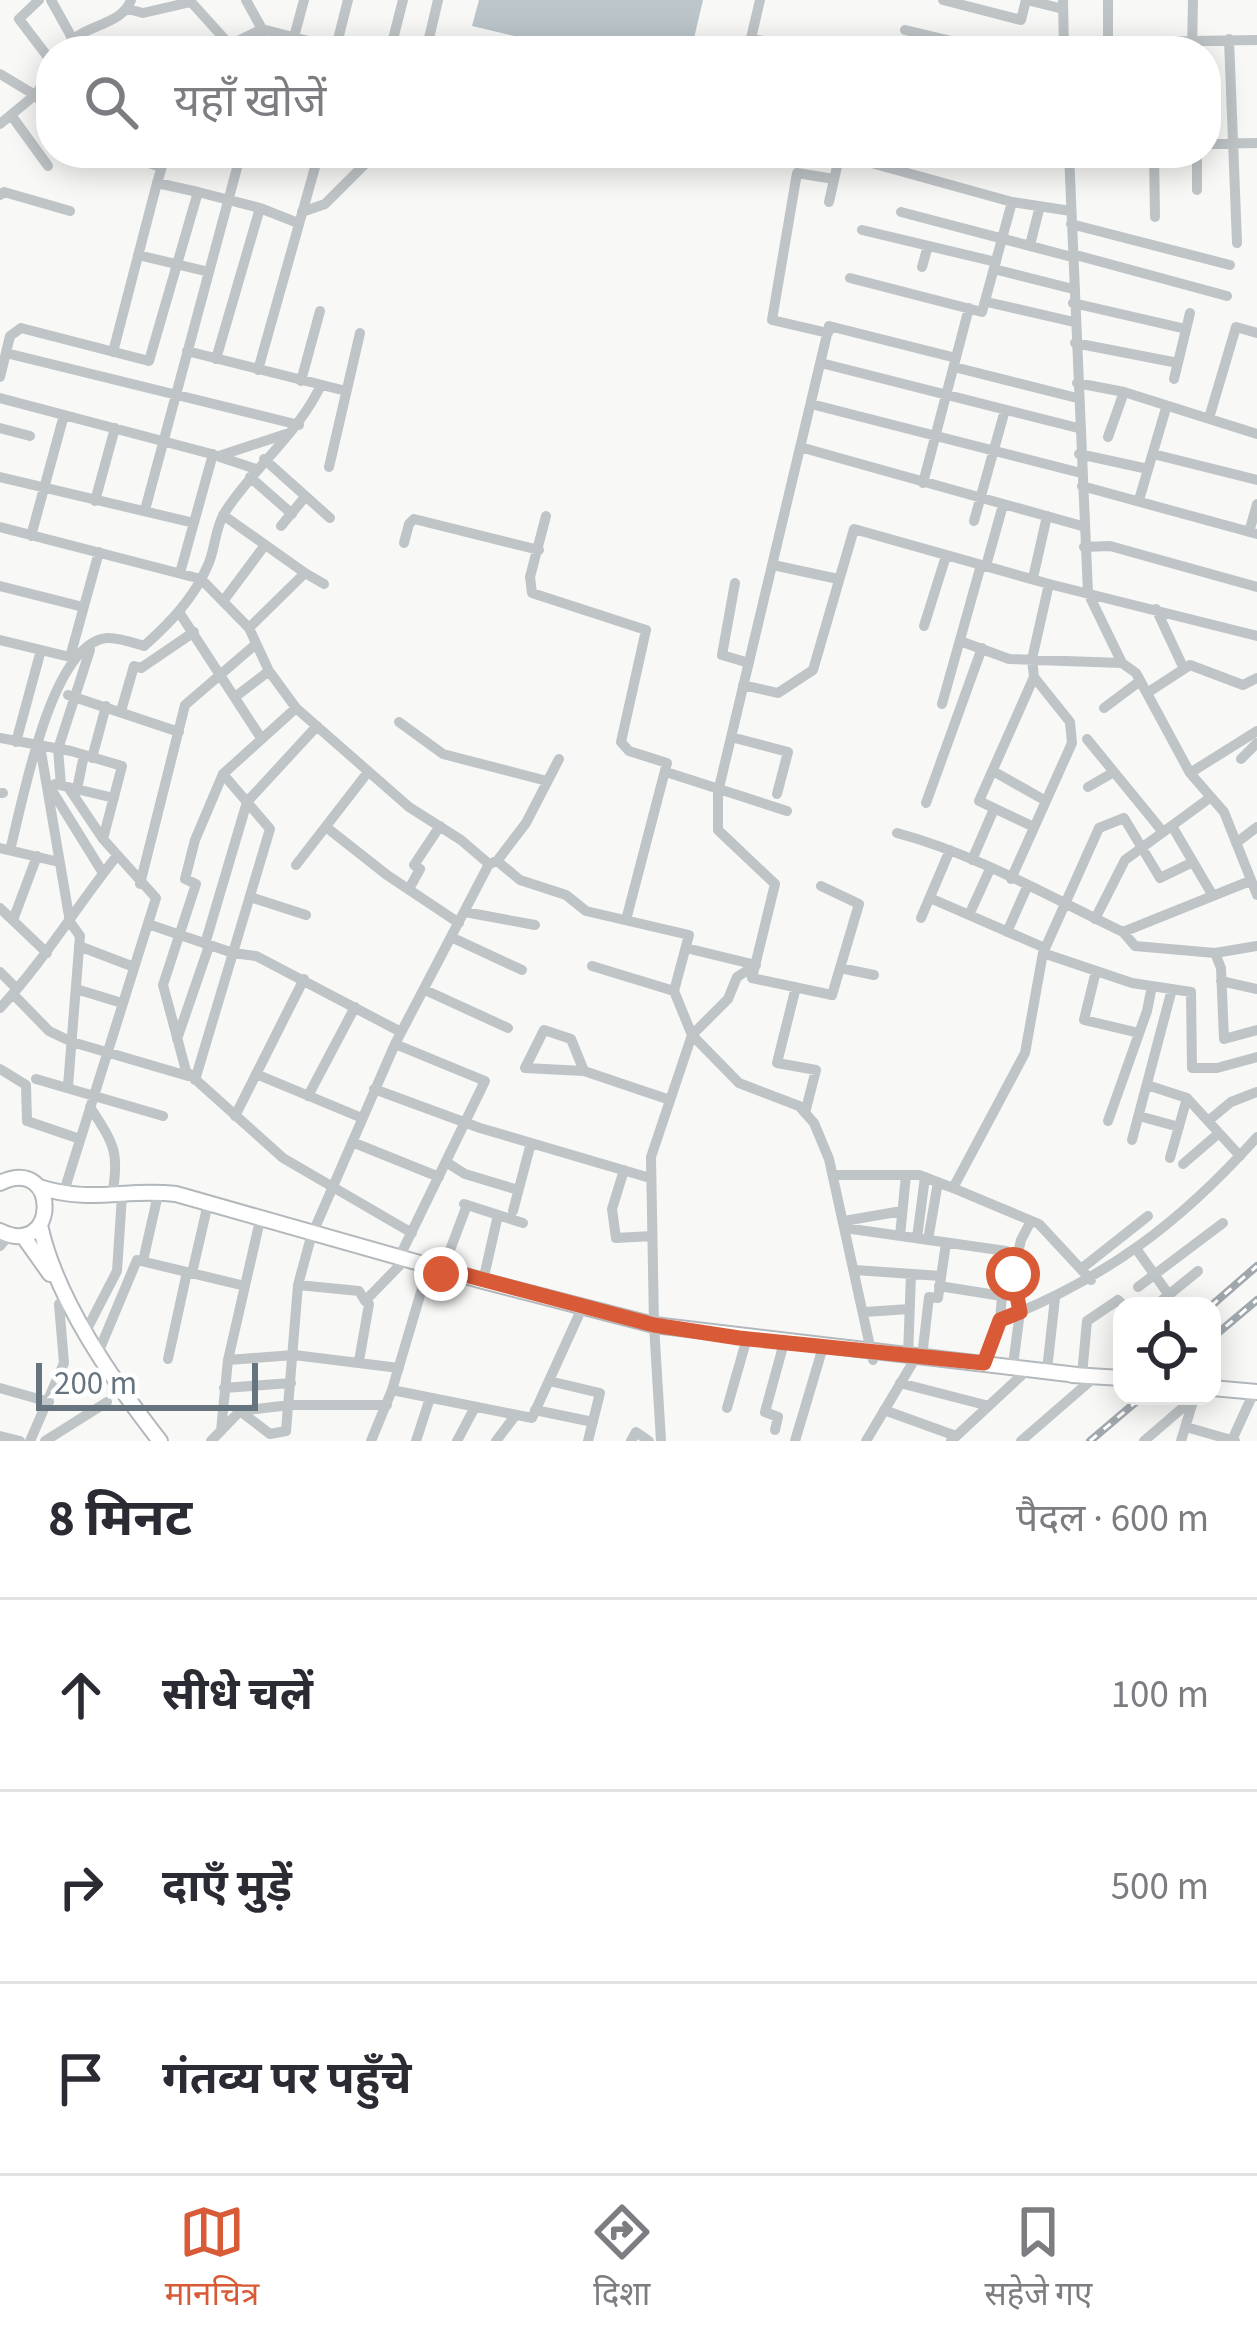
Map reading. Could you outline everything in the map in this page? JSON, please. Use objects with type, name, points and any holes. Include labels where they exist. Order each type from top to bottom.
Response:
[{"type":"main road","points":[[0,1162],[37,1188]]},
{"type":"main road","points":[[0,1183],[66,1196],[157,1199],[260,1219]]},
{"type":"main road","points":[[37,1188],[40,1225],[67,1297],[98,1353],[103,1372],[156,1441]]},
{"type":"main road","points":[[123,1196],[150,1191],[176,1194],[654,1329],[782,1350],[822,1351]]},
{"type":"main road","points":[[40,1225],[8,1237],[67,1297]]},
{"type":"main road","points":[[435,1270],[581,1311]]},
{"type":"main road","points":[[654,1329],[872,1357],[1113,1378]]},
{"type":"main road","points":[[1019,1369],[1085,1376]]},
{"type":"main road","points":[[1221,1389],[1255,1392]]},
{"type":"street","points":[[36,41],[19,19],[39,0]]},
{"type":"street","points":[[51,0],[71,36],[130,5],[142,13],[193,4],[222,36]]},
{"type":"street","points":[[246,0],[262,36]]},
{"type":"street","points":[[294,36],[304,0]]},
{"type":"street","points":[[343,36],[349,0]]},
{"type":"street","points":[[394,36],[404,0]]},
{"type":"street","points":[[430,36],[438,0]]},
{"type":"street","points":[[751,36],[760,0]]},
{"type":"street","points":[[943,0],[1021,20],[1027,0],[1064,4],[1064,36]]},
{"type":"street","points":[[1108,0],[1108,36]]},
{"type":"street","points":[[1192,36],[1193,0]]},
{"type":"street","points":[[248,36],[262,29],[290,36]]},
{"type":"street","points":[[905,30],[932,36]]},
{"type":"street","points":[[1229,39],[1237,244]]},
{"type":"street","points":[[1221,40],[1257,40]]},
{"type":"street","points":[[0,74],[35,95],[5,120],[36,153]]},
{"type":"street","points":[[1221,144],[1257,143]]},
{"type":"street","points":[[113,352],[161,168]]},
{"type":"street","points":[[145,510],[237,168]]},
{"type":"street","points":[[258,370],[315,168]]},
{"type":"street","points":[[157,183],[300,218],[329,201],[362,168]]},
{"type":"street","points":[[815,176],[830,198],[837,168]]},
{"type":"street","points":[[889,168],[1040,206],[1230,265]]},
{"type":"street","points":[[1069,168],[1088,593],[1122,663],[1148,693],[1190,773],[1224,812],[1257,895]]},
{"type":"street","points":[[1154,168],[1155,217]]},
{"type":"street","points":[[1197,168],[1197,190]]},
{"type":"street","points":[[828,332],[772,320],[797,173],[834,179]]},
{"type":"street","points":[[0,178],[7,188],[2,194],[70,211]]},
{"type":"street","points":[[143,389],[198,192]]},
{"type":"street","points":[[850,278],[982,312],[1012,202]]},
{"type":"street","points":[[1030,245],[1040,206]]},
{"type":"street","points":[[216,359],[260,208]]},
{"type":"street","points":[[901,212],[1227,296]]},
{"type":"street","points":[[862,230],[1073,289]]},
{"type":"street","points":[[922,267],[928,246]]},
{"type":"street","points":[[138,255],[209,272]]},
{"type":"street","points":[[987,302],[1073,322]]},
{"type":"street","points":[[1073,303],[1186,329]]},
{"type":"street","points":[[923,483],[969,308]]},
{"type":"street","points":[[301,381],[320,311]]},
{"type":"street","points":[[1174,379],[1190,313]]},
{"type":"street","points":[[821,886],[859,904],[832,995],[752,978],[775,884],[718,830],[718,792],[829,326],[1077,398]]},
{"type":"street","points":[[1210,418],[1236,327],[1257,333]]},
{"type":"street","points":[[0,376],[13,332],[21,328],[149,361]]},
{"type":"street","points":[[329,467],[360,333]]},
{"type":"street","points":[[1075,343],[1178,363]]},
{"type":"street","points":[[187,351],[346,391]]},
{"type":"street","points":[[6,353],[295,429]]},
{"type":"street","points":[[821,363],[1078,428]]},
{"type":"street","points":[[1077,383],[1124,392],[1257,434]]},
{"type":"street","points":[[59,862],[5,849],[32,771],[42,719],[67,674],[91,645],[106,638],[144,646],[179,612],[202,579],[223,515],[257,468],[295,429],[321,385]]},
{"type":"street","points":[[1108,437],[1124,392]]},
{"type":"street","points":[[0,398],[257,468],[330,518]]},
{"type":"street","points":[[811,404],[993,453],[1253,533],[1257,504]]},
{"type":"street","points":[[1139,500],[1166,408]]},
{"type":"street","points":[[974,521],[1005,410]]},
{"type":"street","points":[[31,536],[64,415]]},
{"type":"street","points":[[0,428],[31,436]]},
{"type":"street","points":[[94,501],[115,428]]},
{"type":"street","points":[[216,455],[295,429]]},
{"type":"street","points":[[800,447],[1082,526]]},
{"type":"street","points":[[1079,454],[1148,469]]},
{"type":"street","points":[[1153,454],[1257,480]]},
{"type":"street","points":[[180,573],[216,455]]},
{"type":"street","points":[[257,468],[292,514]]},
{"type":"street","points":[[0,478],[194,523]]},
{"type":"street","points":[[281,526],[305,497]]},
{"type":"street","points":[[942,704],[1004,505]]},
{"type":"street","points":[[223,515],[324,584]]},
{"type":"street","points":[[546,516],[530,577],[532,593],[646,630],[621,742],[629,751],[667,763],[626,920]]},
{"type":"street","points":[[1033,578],[1047,516]]},
{"type":"street","points":[[404,543],[410,520],[415,519],[539,550]]},
{"type":"street","points":[[0,527],[202,579],[249,628],[269,671],[296,708],[368,772],[440,826],[520,880],[566,895],[586,911],[689,935],[674,991],[692,1035],[740,1083],[779,1095],[814,1123],[833,1175],[872,1357]]},
{"type":"street","points":[[743,685],[778,692],[813,670],[854,529],[1257,636]]},
{"type":"street","points":[[224,600],[265,545]]},
{"type":"street","points":[[1084,547],[1110,547],[1257,587]]},
{"type":"street","points":[[0,640],[70,657],[99,552]]},
{"type":"street","points":[[924,626],[946,556]]},
{"type":"street","points":[[772,565],[838,579]]},
{"type":"street","points":[[249,628],[305,573]]},
{"type":"street","points":[[735,583],[722,655],[748,663]]},
{"type":"street","points":[[1034,827],[979,802],[1034,677],[1032,659],[1049,584]]},
{"type":"street","points":[[0,586],[83,607]]},
{"type":"street","points":[[1156,609],[1184,669]]},
{"type":"street","points":[[179,612],[261,738]]},
{"type":"street","points":[[121,711],[134,666],[141,668],[194,632]]},
{"type":"street","points":[[960,641],[1009,658],[1122,663]]},
{"type":"street","points":[[140,884],[185,705],[256,644]]},
{"type":"street","points":[[66,1196],[156,898],[116,857],[69,787],[58,748],[91,645]]},
{"type":"street","points":[[926,803],[982,648]]},
{"type":"street","points":[[16,742],[41,650]]},
{"type":"street","points":[[1148,693],[1190,665],[1244,685],[1257,678]]},
{"type":"street","points":[[235,698],[269,671]]},
{"type":"street","points":[[1011,879],[1072,743],[1070,722],[1034,677]]},
{"type":"street","points":[[1104,708],[1140,681]]},
{"type":"street","points":[[58,692],[179,732]]},
{"type":"street","points":[[69,787],[88,756],[106,706]]},
{"type":"street","points":[[296,708],[223,774],[195,840],[184,879],[196,884],[163,985],[176,1040],[193,1078],[283,1158],[412,1233]]},
{"type":"street","points":[[399,722],[443,754],[547,781]]},
{"type":"street","points":[[176,1040],[247,802],[317,726]]},
{"type":"street","points":[[1190,773],[1257,731]]},
{"type":"street","points":[[731,737],[788,752],[777,794]]},
{"type":"street","points":[[0,738],[122,766],[103,838]]},
{"type":"street","points":[[1087,739],[1193,862],[1214,896]]},
{"type":"street","points":[[1241,760],[1257,743]]},
{"type":"street","points":[[37,746],[70,922],[80,936],[68,1086]]},
{"type":"street","points":[[240,1411],[275,1434],[286,1431],[298,1285],[313,1234],[398,1038],[493,862],[526,823],[559,759]]},
{"type":"street","points":[[993,771],[1046,801]]},
{"type":"street","points":[[296,865],[368,772]]},
{"type":"street","points":[[666,772],[787,811]]},
{"type":"street","points":[[1088,787],[1114,772]]},
{"type":"street","points":[[193,1078],[270,829],[223,774]]},
{"type":"street","points":[[46,782],[114,798]]},
{"type":"street","points":[[46,782],[103,873]]},
{"type":"street","points":[[1095,919],[1125,860],[1211,797]]},
{"type":"street","points":[[972,860],[994,808]]},
{"type":"street","points":[[953,1188],[1025,1053],[1044,951],[1099,828],[1124,818],[1160,878],[1193,862]]},
{"type":"street","points":[[409,889],[420,868],[414,866],[440,826]]},
{"type":"street","points":[[326,827],[409,889],[462,917],[535,925]]},
{"type":"street","points":[[1236,843],[1257,827]]},
{"type":"street","points":[[897,832],[950,850],[1027,886],[1123,932],[1135,946],[1215,953],[1257,946]]},
{"type":"street","points":[[921,918],[950,850]]},
{"type":"street","points":[[13,920],[37,856]]},
{"type":"street","points":[[0,1008],[47,953],[116,857]]},
{"type":"street","points":[[969,915],[990,869]]},
{"type":"street","points":[[1123,932],[1250,881]]},
{"type":"street","points":[[1007,932],[1027,886]]},
{"type":"street","points":[[250,897],[306,915]]},
{"type":"street","points":[[930,898],[1096,971],[1191,992],[1192,1068],[1217,1068],[1257,1057]]},
{"type":"street","points":[[0,908],[47,953]]},
{"type":"street","points":[[148,925],[256,956],[355,1007],[398,1038],[485,1081],[400,1260],[365,1301]]},
{"type":"street","points":[[452,937],[522,970]]},
{"type":"street","points":[[80,946],[134,967]]},
{"type":"street","points":[[686,948],[755,965]]},
{"type":"street","points":[[1215,953],[1225,1039],[1257,1030]]},
{"type":"street","points":[[662,1441],[654,1329],[651,1157],[692,1035],[728,999],[737,977],[755,965]]},
{"type":"street","points":[[592,966],[674,991]]},
{"type":"street","points":[[840,968],[874,975]]},
{"type":"street","points":[[1096,971],[1084,1020],[1139,1033]]},
{"type":"street","points":[[0,972],[49,1031],[193,1078]]},
{"type":"street","points":[[235,1116],[304,979]]},
{"type":"street","points":[[1221,981],[1257,989]]},
{"type":"street","points":[[1108,1120],[1153,986]]},
{"type":"street","points":[[796,987],[777,1063],[816,1070],[805,1113]]},
{"type":"street","points":[[76,989],[122,1003]]},
{"type":"street","points":[[1132,1140],[1172,989]]},
{"type":"street","points":[[425,990],[508,1028]]},
{"type":"street","points":[[308,1096],[355,1007]]},
{"type":"street","points":[[584,1071],[571,1039],[544,1030],[525,1068],[584,1071],[670,1100]]},
{"type":"street","points":[[0,1069],[29,1091],[27,1121],[80,1139]]},
{"type":"street","points":[[256,1074],[362,1118]]},
{"type":"street","points":[[36,1078],[68,1086],[92,1101],[163,1116]]},
{"type":"street","points":[[1147,1085],[1187,1098],[1240,1156]]},
{"type":"street","points":[[374,1089],[465,1123],[650,1178]]},
{"type":"street","points":[[1208,1121],[1231,1102],[1257,1092]]},
{"type":"street","points":[[1170,1157],[1187,1098]]},
{"type":"street","points":[[86,1330],[117,1271],[123,1196],[115,1145],[92,1101]]},
{"type":"street","points":[[1139,1116],[1179,1126]]},
{"type":"street","points":[[1183,1164],[1219,1133]]},
{"type":"street","points":[[1000,1320],[1091,1280],[1137,1250],[1257,1137]]},
{"type":"street","points":[[352,1142],[439,1177]]},
{"type":"street","points":[[513,1211],[531,1143]]},
{"type":"street","points":[[446,1162],[465,1174],[518,1190]]},
{"type":"street","points":[[623,1170],[612,1209],[616,1238],[652,1236]]},
{"type":"street","points":[[833,1175],[906,1175],[953,1188],[1031,1221],[1091,1280]]},
{"type":"street","points":[[900,1236],[906,1175]]},
{"type":"street","points":[[923,1239],[932,1180]]},
{"type":"street","points":[[143,1261],[157,1199]]},
{"type":"street","points":[[370,1441],[465,1204],[523,1223]]},
{"type":"street","points":[[168,1359],[207,1208]]},
{"type":"street","points":[[845,1224],[902,1211]]},
{"type":"street","points":[[483,1281],[498,1215]]},
{"type":"street","points":[[1081,1269],[1148,1216]]},
{"type":"street","points":[[216,1436],[260,1219]]},
{"type":"street","points":[[884,1410],[954,1438],[1019,1369],[1020,1312],[1013,1274],[1031,1221]]},
{"type":"street","points":[[1138,1287],[1223,1223]]},
{"type":"street","points":[[845,1224],[1006,1251],[1000,1320],[983,1366]]},
{"type":"street","points":[[868,1441],[914,1359],[928,1297],[938,1298],[946,1243]]},
{"type":"street","points":[[1137,1250],[1169,1295]]},
{"type":"street","points":[[98,1353],[137,1260],[244,1286]]},
{"type":"street","points":[[855,1270],[910,1274],[1002,1296]]},
{"type":"street","points":[[1166,1297],[1198,1271]]},
{"type":"street","points":[[910,1274],[914,1359]]},
{"type":"street","points":[[298,1285],[359,1291],[369,1304],[359,1361]]},
{"type":"street","points":[[30,1441],[64,1363],[59,1304],[67,1297]]},
{"type":"street","points":[[1047,1370],[1055,1298]]},
{"type":"street","points":[[1021,1441],[1085,1376],[1088,1321],[1113,1304]]},
{"type":"street","points":[[865,1312],[909,1309]]},
{"type":"street","points":[[392,1390],[532,1418],[581,1311]]},
{"type":"street","points":[[727,1408],[745,1345]]},
{"type":"street","points":[[776,1430],[778,1417],[765,1412],[782,1350]]},
{"type":"street","points":[[795,1441],[822,1351]]},
{"type":"street","points":[[228,1360],[294,1355],[399,1368]]},
{"type":"street","points":[[549,1381],[600,1393],[588,1441]]},
{"type":"street","points":[[224,1388],[291,1383]]},
{"type":"street","points":[[900,1383],[989,1406]]},
{"type":"street","points":[[0,1388],[50,1402]]},
{"type":"street","points":[[1186,1427],[1233,1441],[1255,1392]]},
{"type":"street","points":[[430,1398],[418,1436],[437,1441]]},
{"type":"street","points":[[45,1441],[106,1402]]},
{"type":"street","points":[[216,1436],[240,1411],[290,1405],[387,1405]]},
{"type":"street","points":[[1144,1441],[1185,1405]]},
{"type":"street","points":[[1181,1441],[1192,1405]]},
{"type":"street","points":[[463,1439],[476,1407]]},
{"type":"street","points":[[536,1410],[593,1422]]},
{"type":"street","points":[[496,1441],[515,1415]]},
{"type":"street","points":[[1243,1415],[1257,1420]]},
{"type":"street","points":[[631,1441],[636,1432],[649,1441]]},
{"type":"street","points":[[0,1436],[20,1441]]},
{"type":"shaded area","points":[[479,0],[703,0],[695,36],[514,36],[472,26]]},
{"type":"railway","points":[[1221,1297],[1257,1266]]},
{"type":"railway","points":[[1221,1330],[1257,1300]]},
{"type":"railway","points":[[1090,1441],[1132,1405]]},
{"type":"route","points":[[441,1274],[443,1269],[654,1325],[984,1363],[1000,1320],[1020,1312],[1013,1274]]}]
